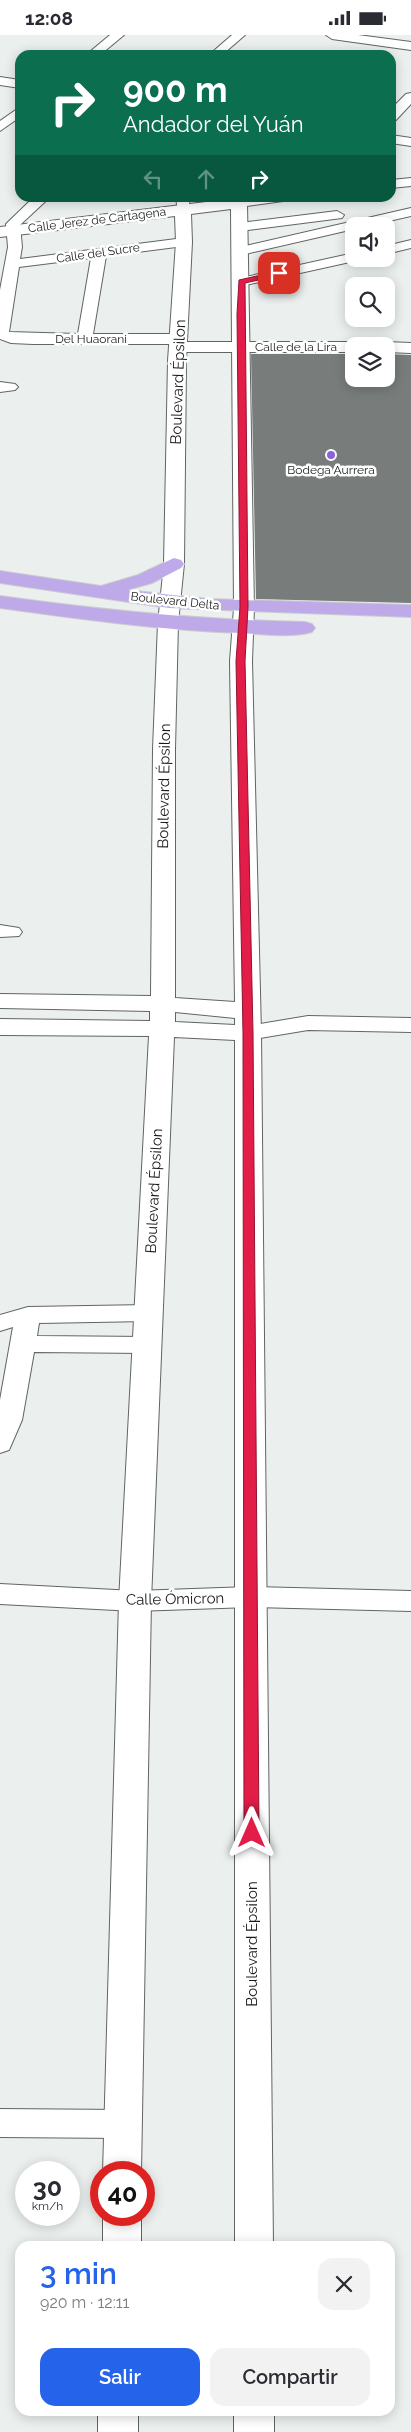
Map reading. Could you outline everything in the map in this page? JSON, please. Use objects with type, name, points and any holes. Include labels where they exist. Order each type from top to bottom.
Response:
[{"type":"main road","points":[[94,591],[145,579],[174,564]]},
{"type":"main road","name":"Boulevard Delta","points":[[0,577],[94,591],[169,612]]},
{"type":"main road","name":"Boulevard Delta","points":[[0,602],[411,628]]},
{"type":"main road","name":"Boulevard Delta","points":[[244,617],[411,611]]},
{"type":"street","points":[[98,50],[118,35]]},
{"type":"street","points":[[221,50],[238,35]]},
{"type":"street","points":[[332,35],[355,36],[411,45]]},
{"type":"street","points":[[341,49],[355,36]]},
{"type":"street","points":[[0,81],[15,83]]},
{"type":"street","points":[[396,112],[411,97]]},
{"type":"street","points":[[0,127],[15,115]]},
{"type":"street","points":[[396,140],[411,142]]},
{"type":"street","points":[[396,184],[411,182]]},
{"type":"street","points":[[12,265],[15,241],[6,231],[37,202]]},
{"type":"street","name":"Calle Jerez de Cartagena","points":[[6,231],[183,203],[202,202]]},
{"type":"street","name":"Boulevard Épsilon","points":[[239,202],[244,617],[241,661],[247,1022],[254,2241]]},
{"type":"street","name":"Boulevard Épsilon","points":[[122,2161],[134,1601],[162,1017],[164,749],[169,612],[174,564],[178,343],[184,242],[183,203]]},
{"type":"street","points":[[240,227],[411,206]]},
{"type":"street","points":[[240,251],[411,211]]},
{"type":"street","name":"Calle del Sucre","points":[[12,265],[184,242]]},
{"type":"street","points":[[395,248],[411,244]]},
{"type":"street","points":[[85,339],[99,253]]},
{"type":"street","points":[[241,282],[345,259]]},
{"type":"street","name":"Del Huaorani","points":[[12,265],[1,326],[4,336],[33,339],[178,343]]},
{"type":"street","name":"Calle de la Lira","points":[[178,343],[240,347],[345,347]]},
{"type":"street","points":[[395,347],[411,347]]},
{"type":"street","points":[[0,1001],[162,1017],[247,1022],[411,1025]]},
{"type":"street","points":[[0,1027],[162,1017]]},
{"type":"street","points":[[0,1323],[28,1315],[148,1313]]},
{"type":"street","points":[[0,1444],[7,1431],[28,1315]]},
{"type":"street","points":[[24,1344],[147,1345]]},
{"type":"street","name":"Calle Ómicron","points":[[0,1594],[134,1601],[250,1597],[411,1601]]},
{"type":"street","points":[[0,2123],[123,2124]]},
{"type":"street","points":[[122,2226],[122,2241]]},
{"type":"street","points":[[118,2416],[118,2432]]},
{"type":"street","points":[[254,2416],[254,2432]]},
{"type":"building","name":"Bodega Aurrera","points":[[251,354],[345,354],[345,387],[395,387],[395,354],[411,355],[411,603],[256,599]]},
{"type":"place","name":"Bodega Aurrera","points":[[331,455]]},
{"type":"route","points":[[252,1833],[248,1033],[241,661],[244,607],[240,314],[241,282],[279,273]]}]
